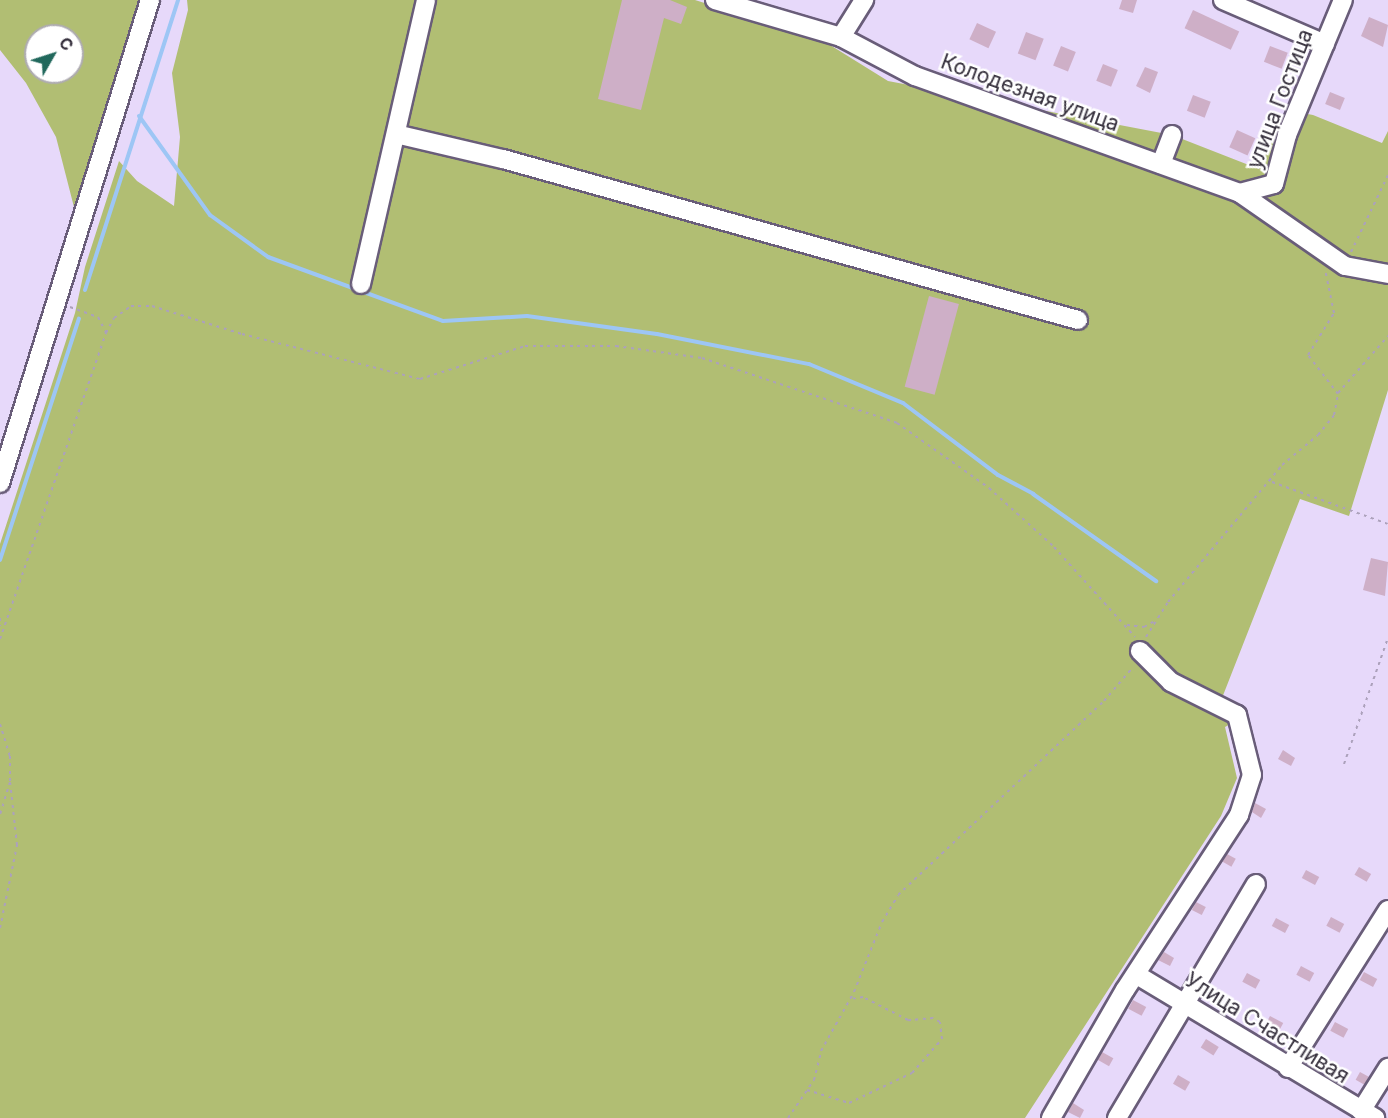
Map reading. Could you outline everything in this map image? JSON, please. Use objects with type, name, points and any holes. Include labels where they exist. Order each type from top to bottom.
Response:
[{"type":"street","points":[[0,483],[150,0]]},
{"type":"street","points":[[361,284],[426,0]]},
{"type":"street","name":"Колодезная улица","points":[[715,0],[841,37],[915,76],[1240,193],[1322,247],[1346,266]]},
{"type":"street","points":[[841,37],[864,0]]},
{"type":"street","points":[[1223,0],[1325,44]]},
{"type":"street","name":"улица Гостица","points":[[1240,193],[1274,184],[1287,135],[1343,0]]},
{"type":"street","points":[[396,134],[503,159],[1078,320]]},
{"type":"street","points":[[1161,164],[1172,135]]},
{"type":"street","points":[[1346,266],[1388,274]]},
{"type":"street","points":[[1051,1118],[1137,975],[1239,815],[1252,775],[1237,715],[1171,682],[1140,651]]},
{"type":"street","points":[[1117,1118],[1256,885]]},
{"type":"street","points":[[1288,1068],[1388,910]]},
{"type":"street","name":"Улица Счастливая","points":[[1137,975],[1288,1068],[1368,1114]]},
{"type":"street","points":[[1368,1114],[1388,1068]]},
{"type":"path","points":[[1346,266],[1363,220],[1388,175]]},
{"type":"path","points":[[1322,247],[1334,313],[1308,355],[1338,394]]},
{"type":"path","points":[[55,305],[81,308],[98,317],[106,333]]},
{"type":"path","points":[[0,639],[106,333],[114,318],[131,306],[152,306],[242,334],[420,379],[525,346],[616,346],[702,358],[897,423],[989,488],[1054,547],[1126,625],[1140,651]]},
{"type":"path","points":[[788,1118],[814,1080],[821,1051],[849,999],[898,896],[1130,674],[1140,651],[1168,602],[1272,482],[1282,465],[1318,435],[1334,415],[1338,394],[1388,336]]},
{"type":"path","points":[[1272,482],[1388,524]]},
{"type":"path","points":[[0,618],[0,626]]},
{"type":"path","points":[[1126,625],[1144,627],[1157,619]]},
{"type":"path","points":[[1344,764],[1388,638]]},
{"type":"path","points":[[0,724],[10,756],[10,782],[17,845],[0,928]]},
{"type":"path","points":[[0,815],[10,782]]},
{"type":"path","points":[[807,1090],[849,1103],[912,1073],[942,1039],[940,1022],[933,1018],[908,1020],[862,997],[849,999]]},
{"type":"green space","points":[[0,0],[139,0],[75,211],[56,137],[27,84],[84,84],[84,24],[24,24],[24,80],[0,50]]},
{"type":"green space","points":[[187,0],[695,0],[822,40],[888,81],[1172,135],[1259,169],[1286,110],[1313,115],[1382,143],[1388,131],[1388,390],[1349,516],[1300,499],[1222,698],[1234,722],[1225,727],[1237,778],[1221,816],[1025,1118],[0,1118],[0,544],[75,313],[85,267],[119,161],[137,181],[174,206],[180,137],[172,73],[188,10]]},
{"type":"building","points":[[622,0],[670,0],[687,7],[681,24],[664,18],[641,110],[598,99]]},
{"type":"building","points":[[1122,0],[1137,0],[1133,13],[1119,9]]},
{"type":"building","points":[[1193,10],[1239,32],[1231,50],[1185,28]]},
{"type":"building","points":[[1369,17],[1388,25],[1383,47],[1361,36]]},
{"type":"building","points":[[977,23],[996,32],[988,48],[969,39]]},
{"type":"building","points":[[1026,32],[1044,39],[1035,60],[1018,53]]},
{"type":"building","points":[[1061,46],[1076,52],[1068,71],[1053,65]]},
{"type":"building","points":[[1270,46],[1288,53],[1282,69],[1264,62]]},
{"type":"building","points":[[1103,64],[1118,70],[1111,87],[1096,81]]},
{"type":"building","points":[[1145,67],[1158,72],[1150,93],[1136,86]]},
{"type":"building","points":[[1330,92],[1345,98],[1340,110],[1325,104]]},
{"type":"building","points":[[1193,95],[1211,102],[1205,118],[1187,111]]},
{"type":"building","points":[[1237,130],[1255,138],[1248,155],[1229,147]]},
{"type":"building","points":[[929,296],[959,304],[935,395],[905,387]]},
{"type":"building","points":[[1371,558],[1388,562],[1385,596],[1363,590]]},
{"type":"building","points":[[1283,750],[1295,758],[1291,766],[1278,759]]},
{"type":"building","points":[[1255,803],[1266,809],[1261,818],[1252,812]]},
{"type":"building","points":[[1227,854],[1236,859],[1231,867],[1223,862]]},
{"type":"building","points":[[1359,867],[1371,874],[1367,882],[1354,875]]},
{"type":"building","points":[[1306,870],[1319,877],[1315,885],[1302,878]]},
{"type":"building","points":[[1196,902],[1206,907],[1202,915],[1192,910]]},
{"type":"building","points":[[1331,917],[1344,924],[1340,933],[1326,926]]},
{"type":"building","points":[[1276,918],[1289,925],[1285,933],[1272,926]]},
{"type":"building","points":[[1164,952],[1174,958],[1170,966],[1158,960]]},
{"type":"building","points":[[1301,966],[1314,973],[1310,982],[1296,975]]},
{"type":"building","points":[[1364,972],[1377,979],[1373,987],[1360,980]]},
{"type":"building","points":[[1247,973],[1260,980],[1256,989],[1242,982]]},
{"type":"building","points":[[1133,1000],[1146,1007],[1142,1016],[1128,1009]]},
{"type":"building","points":[[1270,1016],[1283,1023],[1279,1032],[1265,1025]]},
{"type":"building","points":[[1335,1022],[1348,1029],[1344,1038],[1330,1031]]},
{"type":"building","points":[[1206,1039],[1219,1047],[1213,1055],[1201,1047]]},
{"type":"building","points":[[1102,1052],[1113,1058],[1109,1066],[1098,1060]]},
{"type":"building","points":[[1360,1072],[1369,1077],[1364,1085],[1356,1080]]},
{"type":"building","points":[[1178,1075],[1190,1082],[1185,1091],[1173,1084]]},
{"type":"building","points":[[1073,1103],[1084,1110],[1080,1118],[1068,1112]]},
{"type":"waterway","points":[[85,290],[178,0]]},
{"type":"waterway","points":[[139,116],[210,215],[268,257],[443,321],[527,316],[657,334],[809,364],[903,403],[998,475],[1033,494],[1156,581]]},
{"type":"waterway","points":[[0,560],[79,319]]}]
